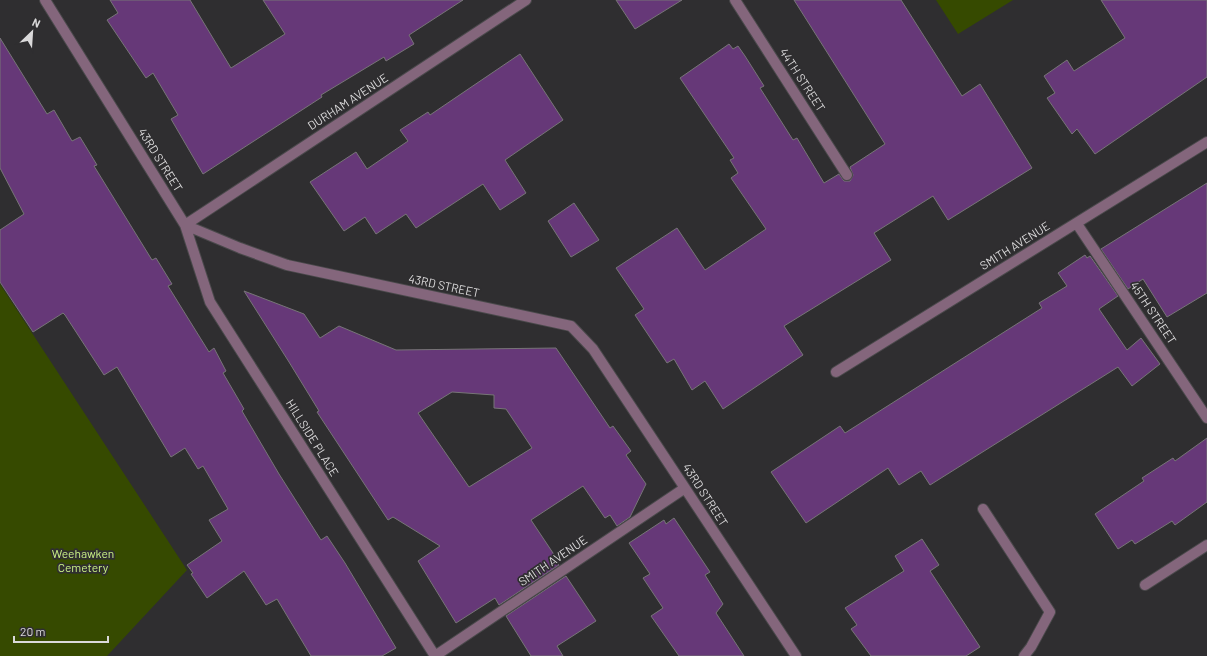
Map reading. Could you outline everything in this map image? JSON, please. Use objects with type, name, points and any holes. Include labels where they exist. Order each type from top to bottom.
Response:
[{"type":"street","name":"43RD STREET","points":[[45,0],[185,225],[240,248],[287,265],[571,326],[593,349],[796,656]]},
{"type":"street","name":"DURHAM AVENUE","points":[[185,225],[526,0]]},
{"type":"street","name":"44TH STREET","points":[[734,0],[847,175]]},
{"type":"street","name":"SMITH AVENUE","points":[[836,372],[1207,142]]},
{"type":"street","name":"45TH STREET","points":[[1077,224],[1207,418]]},
{"type":"street","name":"HILLSIDE PLACE","points":[[185,225],[210,302],[435,656]]},
{"type":"street","name":"SMITH AVENUE","points":[[435,656],[685,488]]},
{"type":"street","points":[[982,510],[1050,612],[1031,647],[1024,656]]},
{"type":"street","points":[[1145,585],[1207,545]]},
{"type":"green space","points":[[936,0],[1013,0],[958,34]]},
{"type":"green space","name":"Weehawken Cemetery","points":[[0,284],[187,570],[107,656],[0,656]]},
{"type":"building","points":[[110,0],[190,0],[231,68],[285,34],[263,0],[463,0],[409,35],[414,44],[386,61],[384,57],[321,95],[322,97],[203,174],[171,119],[178,115],[153,73],[146,78],[107,20],[118,13]]},
{"type":"building","points":[[616,0],[682,0],[635,29]]},
{"type":"building","points":[[794,0],[901,0],[962,96],[980,84],[1032,168],[948,220],[933,196],[874,233],[891,260],[784,326],[803,355],[723,409],[705,381],[692,390],[674,359],[667,363],[635,315],[644,309],[616,268],[677,228],[705,270],[766,229],[731,178],[738,173],[730,160],[734,158],[680,78],[729,44],[733,49],[738,46],[745,56],[764,86],[760,88],[793,140],[797,138],[824,183],[839,174],[844,181],[850,181],[853,175],[850,167],[885,144]]},
{"type":"building","points":[[1101,0],[1207,0],[1207,77],[1095,154],[1077,129],[1072,134],[1047,98],[1055,93],[1044,76],[1067,60],[1074,71],[1125,38]]},
{"type":"building","points":[[0,38],[47,114],[54,110],[72,141],[80,137],[97,165],[94,166],[152,260],[156,258],[172,284],[168,286],[209,352],[214,348],[226,371],[223,373],[244,409],[242,411],[279,474],[321,540],[327,536],[396,648],[382,656],[311,656],[277,599],[266,605],[244,571],[207,598],[191,574],[193,573],[187,565],[222,541],[209,520],[228,509],[203,466],[198,469],[185,448],[171,457],[117,367],[104,375],[63,313],[33,332],[0,282],[0,230],[24,214],[0,168]]},
{"type":"building","points":[[520,54],[563,120],[505,160],[526,193],[500,210],[483,184],[416,228],[406,214],[376,234],[365,217],[344,231],[310,182],[356,152],[367,169],[408,141],[400,130],[428,112],[430,115]]},
{"type":"building","points":[[1207,183],[1207,293],[1167,317],[1143,279],[1128,289],[1101,249]]},
{"type":"building","points":[[574,203],[599,240],[571,257],[548,221]]},
{"type":"building","points":[[1085,255],[1087,258],[1090,256],[1118,296],[1099,309],[1127,350],[1141,338],[1160,364],[1132,386],[1118,367],[930,485],[921,471],[899,485],[888,468],[806,523],[771,472],[840,426],[845,433],[1042,308],[1039,303],[1067,286],[1058,273]]},
{"type":"building","points":[[244,291],[304,314],[320,338],[339,326],[396,350],[556,348],[610,428],[613,426],[631,451],[626,455],[646,484],[630,517],[617,526],[610,515],[605,518],[583,486],[531,520],[557,559],[555,560],[559,565],[499,605],[495,598],[456,623],[418,561],[440,546],[393,517],[388,520],[317,412],[319,411]],"holes":[[[452,392],[494,395],[494,408],[506,409],[532,448],[469,487],[418,413]]]},
{"type":"building","points":[[1207,438],[1207,502],[1175,525],[1172,521],[1135,544],[1132,540],[1118,549],[1095,514],[1144,481],[1142,478],[1173,458],[1175,461]]},
{"type":"building","points":[[674,518],[710,572],[705,575],[723,604],[716,613],[744,656],[679,656],[651,616],[663,608],[643,578],[650,574],[629,543],[664,520],[666,524]]},
{"type":"building","points":[[922,539],[939,565],[930,571],[980,647],[966,656],[871,656],[851,629],[857,625],[845,608],[904,571],[895,556]]},
{"type":"building","points":[[566,576],[596,621],[557,646],[563,656],[531,656],[506,616]]}]
